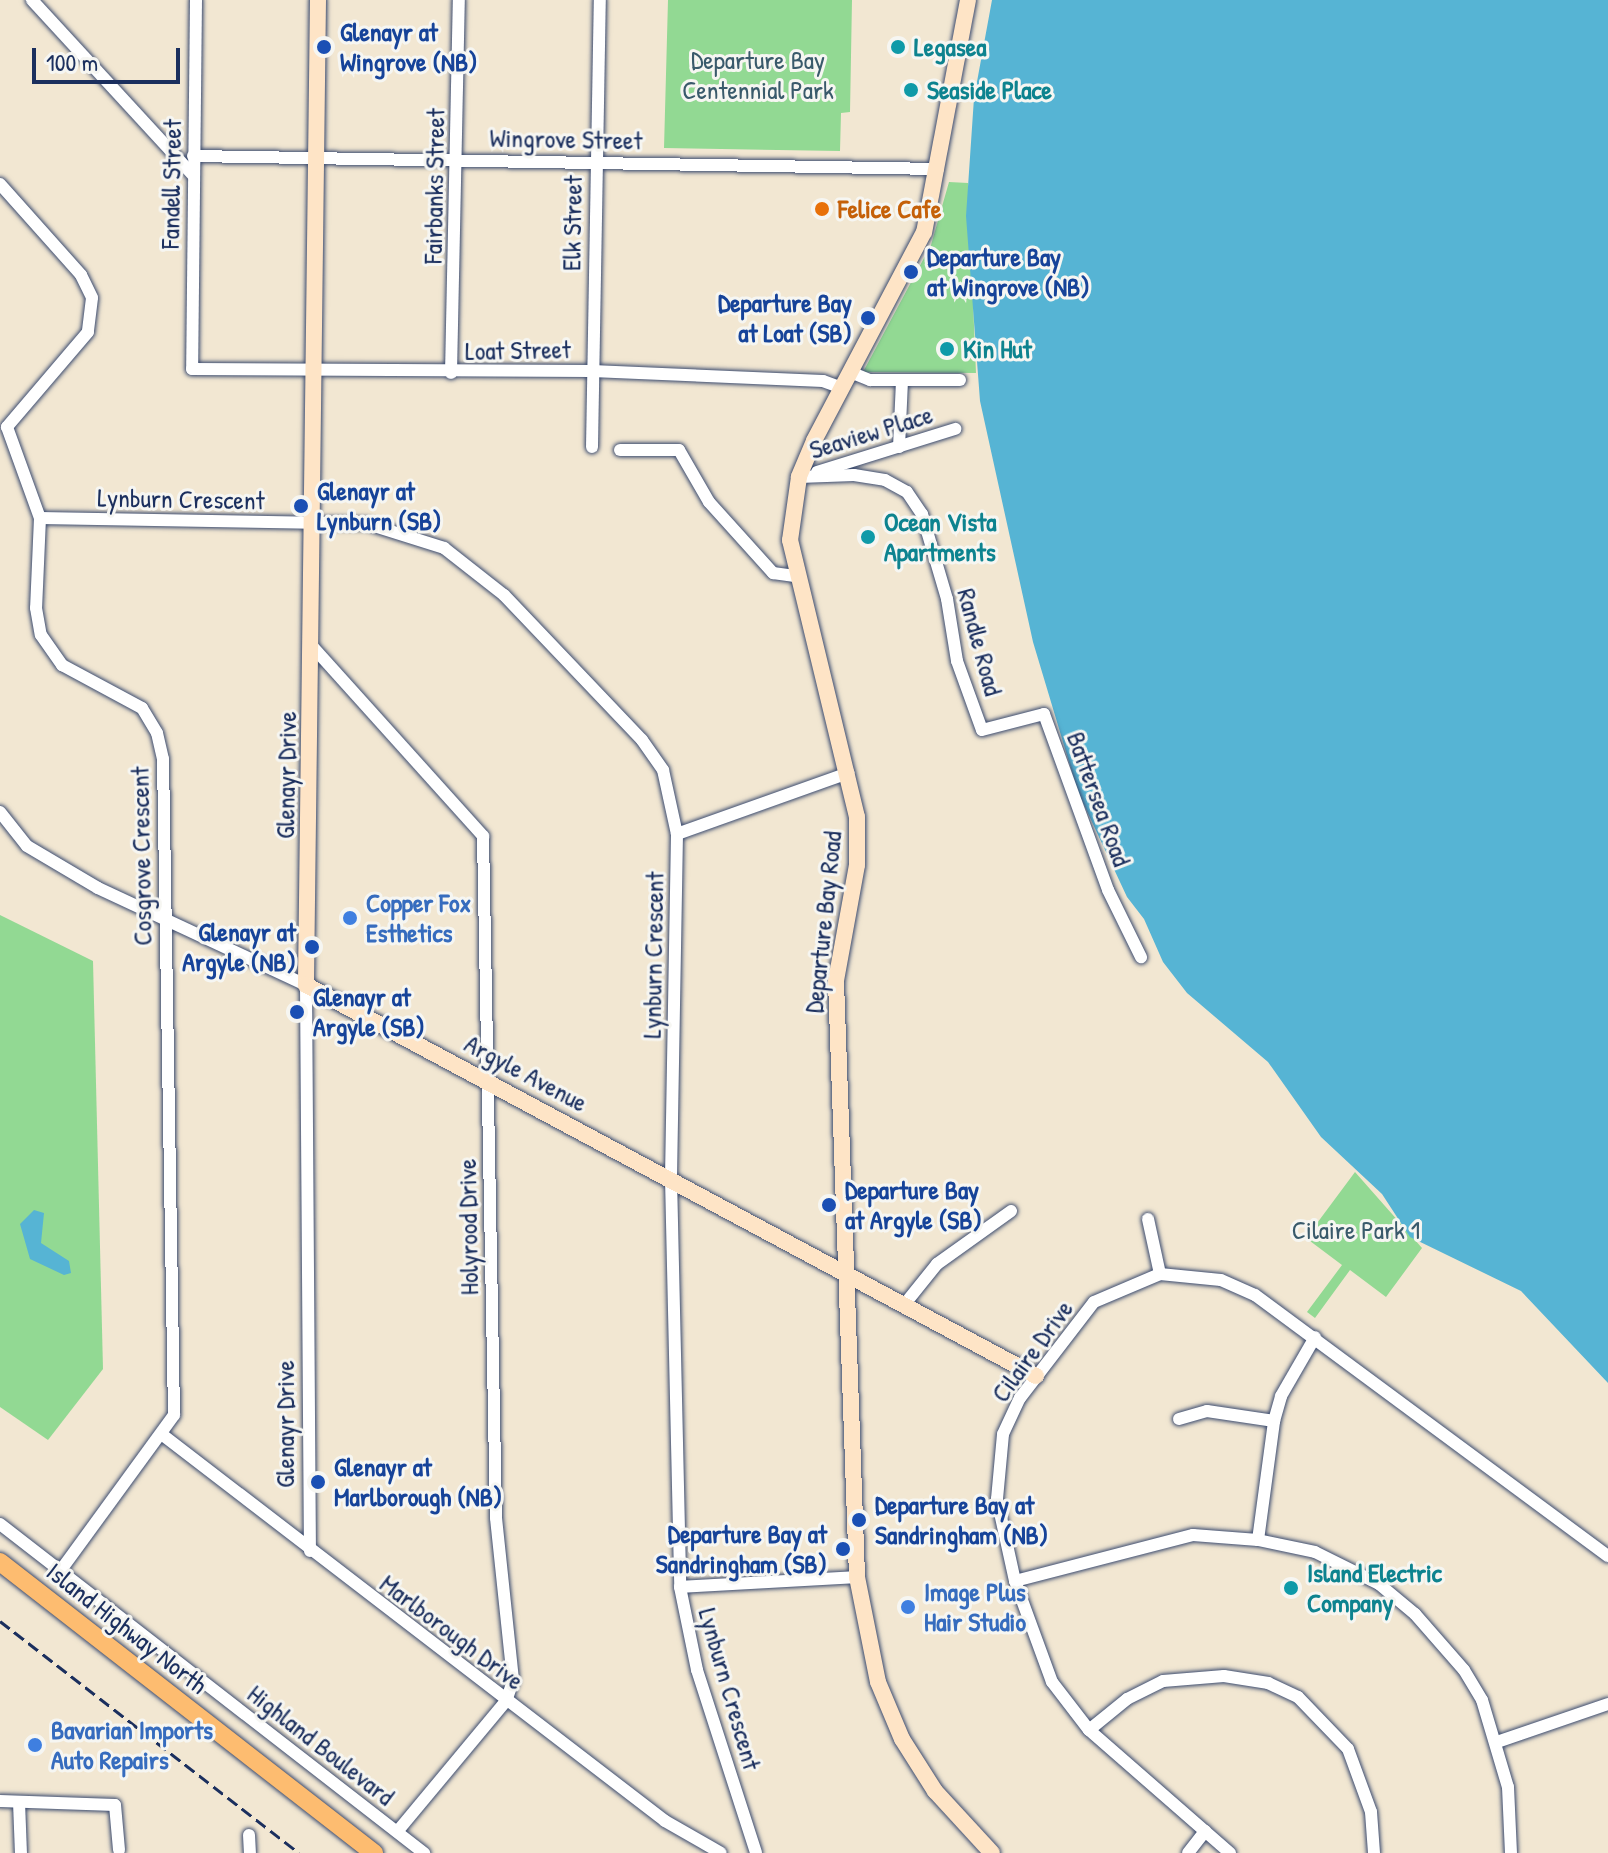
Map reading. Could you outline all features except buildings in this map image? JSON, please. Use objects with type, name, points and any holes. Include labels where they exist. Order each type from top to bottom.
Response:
[{"type":"main road","name":"Glenayr Drive","points":[[306,985],[318,0]]},
{"type":"main road","name":"Departure Bay Road","points":[[968,0],[924,232],[799,477],[790,540],[795,576],[830,691],[857,817],[857,865],[836,981],[857,1577],[878,1682],[902,1739],[935,1791],[986,1851]]},
{"type":"main road","name":"Argyle Avenue","points":[[306,985],[488,1079],[1036,1376]]},
{"type":"main road","name":"Island Highway North","points":[[0,1562],[374,1853]]},
{"type":"street","points":[[32,0],[193,175]]},
{"type":"street","name":"Fandell Street","points":[[192,369],[196,0]]},
{"type":"street","name":"Fairbanks Street","points":[[451,373],[459,0]]},
{"type":"street","name":"Elk Street","points":[[592,447],[600,0]]},
{"type":"street","name":"Wingrove Street","points":[[193,156],[938,169]]},
{"type":"street","name":"Cosgrove Crescent","points":[[0,184],[81,275],[92,298],[88,332],[7,427],[40,518],[36,608],[50,652],[62,665],[125,695],[142,708],[157,733],[163,759],[174,1415],[164,1436],[61,1570]]},
{"type":"street","name":"Loat Street","points":[[192,369],[451,373],[592,371],[823,381],[842,388]]},
{"type":"street","points":[[850,372],[870,380],[960,380]]},
{"type":"street","points":[[899,447],[902,381]]},
{"type":"street","name":"Seaview Place","points":[[799,477],[955,429]]},
{"type":"street","points":[[620,450],[679,450],[709,502],[773,573],[795,576]]},
{"type":"street","name":"Randle Road","points":[[799,477],[854,475],[885,480],[907,492],[922,514],[947,599],[957,661],[982,730]]},
{"type":"street","name":"Lynburn Crescent","points":[[40,518],[368,524],[410,535],[474,568],[642,740],[663,770],[677,834],[671,1178],[680,1587],[697,1670],[756,1853]]},
{"type":"street","name":"Holyrood Drive","points":[[312,646],[483,836],[496,1518],[513,1681],[506,1701]]},
{"type":"street","name":"Battersea Road","points":[[982,730],[1044,714],[1108,890],[1141,957]]},
{"type":"street","points":[[677,834],[848,773]]},
{"type":"street","name":"Argyle Avenue","points":[[0,812],[27,846],[164,922],[306,985]]},
{"type":"street","name":"Glenayr Drive","points":[[306,985],[310,1551]]},
{"type":"street","points":[[904,1305],[937,1264],[1011,1211]]},
{"type":"street","points":[[1148,1219],[1160,1274]]},
{"type":"street","name":"Cilaire Drive","points":[[1230,1853],[1089,1730],[1052,1682],[1015,1581],[997,1499],[997,1458],[1020,1398],[1094,1302],[1160,1274],[1221,1280],[1255,1295],[1608,1556]]},
{"type":"street","points":[[1258,1540],[1274,1421],[1281,1396],[1315,1337]]},
{"type":"street","points":[[1179,1419],[1207,1411],[1274,1421]]},
{"type":"street","name":"Marlborough Drive","points":[[164,1436],[665,1821],[721,1853]]},
{"type":"street","name":"Highland Boulevard","points":[[0,1524],[424,1853]]},
{"type":"street","points":[[1015,1581],[1193,1535],[1258,1540],[1315,1552],[1379,1584],[1415,1614],[1464,1670],[1497,1742],[1508,1787],[1511,1853]]},
{"type":"street","points":[[680,1587],[800,1576],[857,1577]]},
{"type":"street","points":[[1089,1730],[1127,1699],[1163,1681],[1224,1676],[1268,1683],[1308,1705],[1348,1749],[1368,1800],[1374,1853]]},
{"type":"street","points":[[397,1832],[506,1701]]},
{"type":"street","points":[[1497,1742],[1608,1704]]},
{"type":"street","points":[[0,1801],[115,1805],[119,1850]]},
{"type":"street","points":[[19,1802],[21,1853]]},
{"type":"street","points":[[1188,1853],[1205,1831]]},
{"type":"street","points":[[249,1835],[250,1853]]},
{"type":"street","points":[[1208,1853],[1217,1842]]},
{"type":"green space","name":"Departure Bay Centennial Park","points":[[668,0],[852,0],[850,112],[841,113],[840,151],[664,148]]},
{"type":"green space","points":[[949,182],[968,183],[976,373],[863,372],[931,245]]},
{"type":"green space","points":[[0,915],[93,961],[103,1369],[48,1440],[0,1407]]},
{"type":"green space","name":"Cilaire Park 1","points":[[1355,1172],[1422,1248],[1386,1297],[1350,1270],[1315,1318],[1307,1312],[1342,1265],[1306,1238]]},
{"type":"water","points":[[992,0],[1608,0],[1608,1383],[1521,1291],[1410,1237],[1382,1194],[1321,1137],[1268,1062],[1187,993],[1163,962],[1144,919],[1127,897],[1078,792],[1033,642],[980,401],[966,216],[974,98]]},
{"type":"water","points":[[34,1210],[44,1213],[41,1243],[69,1261],[71,1273],[64,1275],[30,1259],[20,1224]]},
{"type":"railway","points":[[0,1621],[299,1853]]},
{"type":"place","name":"Glenayr at Wingrove (NB)","points":[[324,47]]},
{"type":"place","name":"Legasea","points":[[898,47]]},
{"type":"place","name":"Seaside Place","points":[[911,90]]},
{"type":"place","name":"Felice Cafe","points":[[822,209]]},
{"type":"place","name":"Departure Bay at Wingrove (NB)","points":[[911,272]]},
{"type":"place","name":"Departure Bay at Loat (SB)","points":[[868,318]]},
{"type":"place","name":"Kin Hut","points":[[947,349]]},
{"type":"place","name":"Glenayr at Lynburn (SB)","points":[[301,506]]},
{"type":"place","name":"Ocean Vista Apartments","points":[[868,537]]},
{"type":"place","name":"Copper Fox Esthetics","points":[[350,918]]},
{"type":"place","name":"Glenayr at Argyle (NB)","points":[[312,947]]},
{"type":"place","name":"Glenayr at Argyle (SB)","points":[[297,1012]]},
{"type":"place","name":"Departure Bay at Argyle (SB)","points":[[829,1205]]},
{"type":"place","name":"Glenayr at Marlborough (NB)","points":[[318,1482]]},
{"type":"place","name":"Departure Bay at Sandringham (NB)","points":[[859,1520]]},
{"type":"place","name":"Departure Bay at Sandringham (SB)","points":[[843,1549]]},
{"type":"place","name":"Island Electric Company","points":[[1291,1588]]},
{"type":"place","name":"Image Plus Hair Studio","points":[[908,1607]]},
{"type":"place","name":"Bavarian Imports Auto Repairs","points":[[35,1745]]}]
